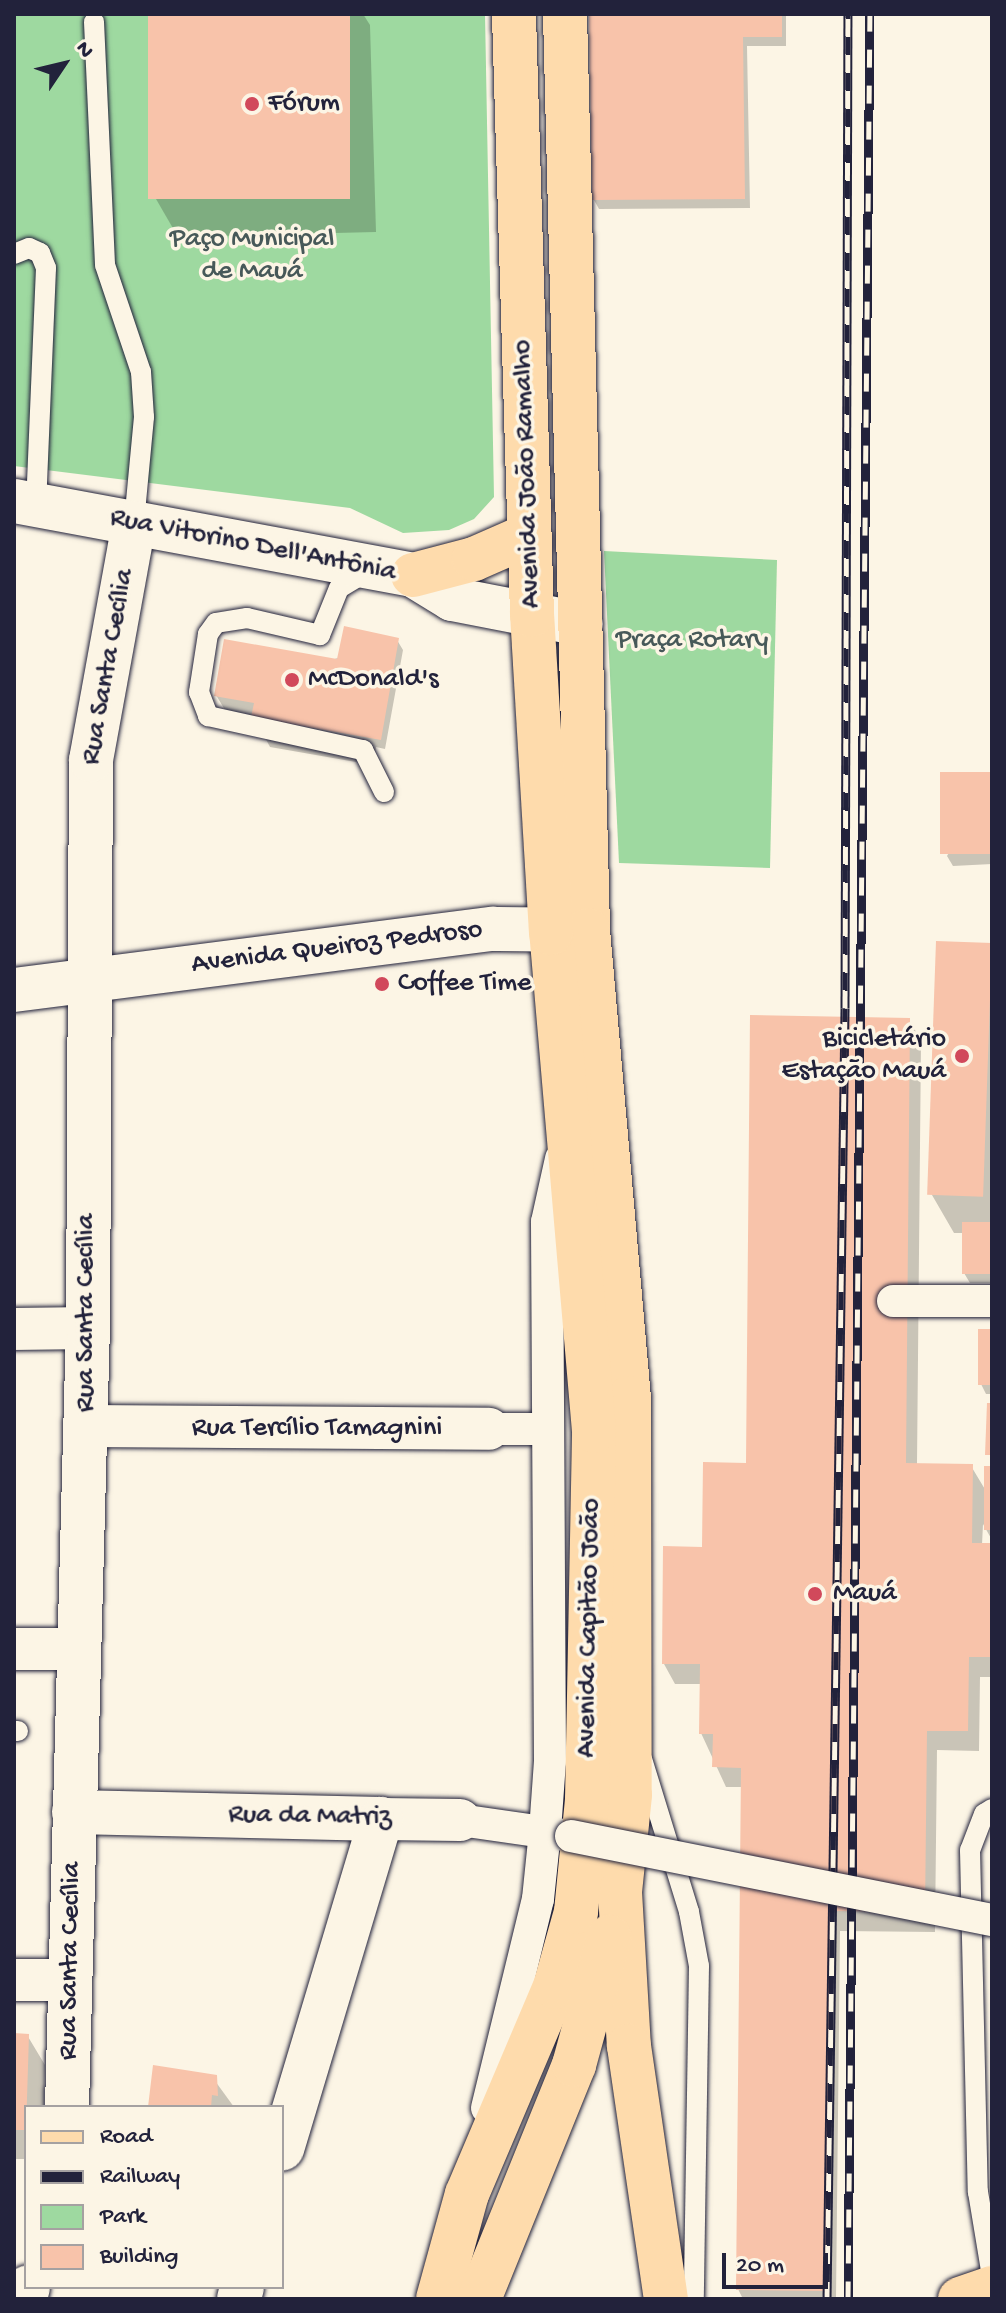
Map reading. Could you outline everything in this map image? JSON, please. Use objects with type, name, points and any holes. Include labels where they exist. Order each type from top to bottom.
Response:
[{"type":"highway","name":"Avenida João Ramalho","points":[[514,14],[532,615],[569,931]]},
{"type":"highway","name":"Avenida João Ramalho","points":[[565,14],[580,521],[584,803],[569,931]]},
{"type":"highway","points":[[393,572],[474,559],[529,535]]},
{"type":"highway","name":"Avenida Capitão João","points":[[438,2299],[467,2194],[555,1987],[584,1855],[594,1431],[567,1132],[569,931]]},
{"type":"highway","name":"Avenida Capitão João","points":[[569,931],[629,1398],[630,1795],[620,1892],[629,2046],[666,2299]]},
{"type":"highway","points":[[479,2299],[574,2065],[620,1892]]},
{"type":"street","name":"Rua Vitorino Dell'Antônia","points":[[25,504],[393,572],[452,599],[581,624]]},
{"type":"street","name":"Rua Santa Cecília","points":[[67,2105],[88,1328],[87,977],[91,760],[134,523]]},
{"type":"street","name":"Avenida Queiroz Pedroso","points":[[14,990],[87,977],[493,929],[569,931]]},
{"type":"street","points":[[467,2194],[538,1899],[558,1834],[550,1761],[547,1222],[567,1132]]},
{"type":"street","points":[[893,1301],[992,1301]]},
{"type":"street","points":[[14,1329],[88,1328]]},
{"type":"street","name":"Rua Tercílio Tamagnini","points":[[86,1426],[548,1429]]},
{"type":"street","points":[[14,1649],[79,1649]]},
{"type":"street","name":"Rua da Matriz","points":[[74,1812],[460,1820],[558,1834],[992,1920]]},
{"type":"street","points":[[284,2141],[381,1819]]},
{"type":"street","points":[[14,1980],[71,1980]]},
{"type":"lane","points":[[94,22],[105,265],[141,372],[144,417],[134,523]]},
{"type":"lane","points":[[14,254],[29,248],[40,253],[46,268],[25,504]]},
{"type":"lane","points":[[529,535],[580,521]]},
{"type":"lane","points":[[384,792],[363,750],[208,716],[199,692],[208,634],[216,623],[247,618],[320,635],[339,588],[393,572]]},
{"type":"lane","points":[[629,1725],[689,1912],[699,1966],[694,2299]]},
{"type":"lane","points":[[985,2280],[978,2192],[970,1850],[984,1814],[992,1809]]},
{"type":"green space","name":"Paço Municipal de Mauá","points":[[14,14],[485,14],[494,497],[474,519],[449,530],[403,533],[350,508],[14,466]]},
{"type":"green space","name":"Praça Rotary","points":[[604,551],[777,560],[770,868],[619,863]]},
{"type":"building","name":"Fórum","points":[[148,14],[350,14],[350,199],[148,199]]},
{"type":"building","points":[[589,14],[782,14],[782,37],[743,37],[745,199],[592,200]]},
{"type":"building","name":"McDonald's","points":[[344,626],[399,638],[381,740],[251,717],[254,703],[214,696],[224,639],[337,659]]},
{"type":"building","points":[[940,772],[992,772],[992,854],[940,854]]},
{"type":"building","name":"Bicicletário Estação Mauá","points":[[936,941],[992,943],[983,1197],[927,1195]]},
{"type":"building","name":"Mauá","points":[[750,1015],[910,1018],[906,1463],[973,1464],[972,1543],[992,1543],[992,1657],[969,1657],[968,1731],[927,1731],[925,1912],[830,1911],[826,2291],[736,2290],[741,1768],[712,1767],[713,1734],[699,1734],[700,1664],[662,1664],[663,1546],[702,1547],[703,1462],[746,1463]]},
{"type":"building","points":[[962,1222],[992,1222],[992,1274],[962,1274]]},
{"type":"building","points":[[978,1329],[992,1329],[992,1385],[978,1385]]},
{"type":"building","points":[[987,1403],[992,1403],[992,1455],[985,1455]]},
{"type":"building","points":[[984,1466],[992,1466],[992,1530],[984,1530]]},
{"type":"building","points":[[14,2033],[29,2034],[24,2130],[14,2130]]},
{"type":"building","points":[[153,2065],[217,2075],[218,2096],[212,2095],[211,2105],[148,2105]]},
{"type":"railway","points":[[827,2299],[845,1008],[848,14]]},
{"type":"railway","points":[[848,2299],[870,14]]},
{"type":"place","name":"Fórum","points":[[252,104]]},
{"type":"place","name":"McDonald's","points":[[292,680]]},
{"type":"place","name":"Coffee Time","points":[[382,984]]},
{"type":"place","name":"Bicicletário Estação Mauá","points":[[962,1056]]},
{"type":"place","name":"Mauá","points":[[815,1594]]}]
